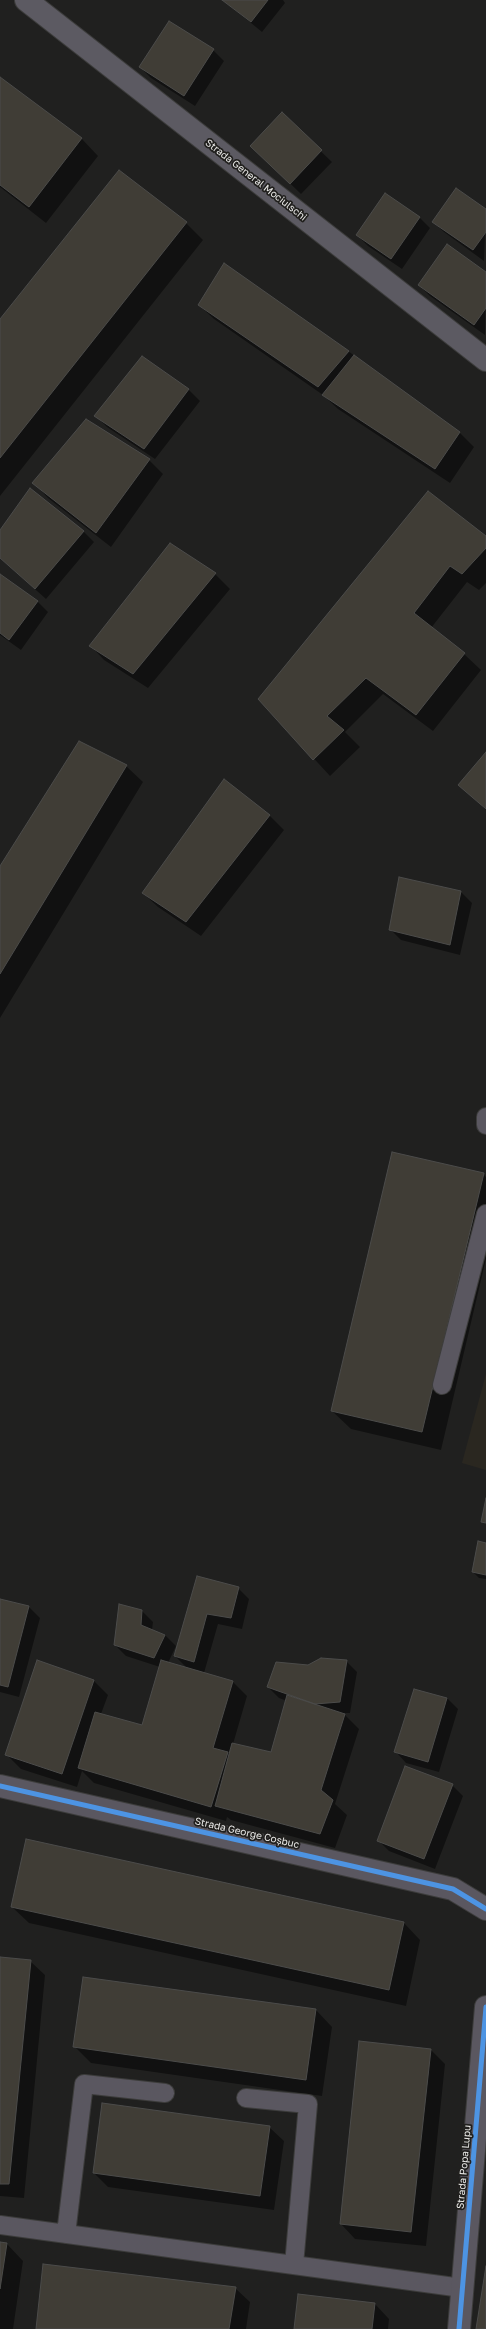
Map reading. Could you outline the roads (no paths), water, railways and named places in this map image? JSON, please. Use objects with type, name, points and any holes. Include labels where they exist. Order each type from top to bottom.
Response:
[{"type":"main road","name":"Strada General Mociulschi","points":[[26,0],[486,360]]},
{"type":"street","name":"Strada George Coșbuc","points":[[0,1786],[453,1889],[486,1909]]},
{"type":"street","name":"Strada Popa Lupu","points":[[459,2329],[486,2007]]},
{"type":"lane","points":[[486,1117],[486,1125]]},
{"type":"lane","points":[[442,1385],[486,1214]]},
{"type":"lane","points":[[66,2234],[84,2084],[165,2093]]},
{"type":"lane","points":[[246,2098],[308,2104],[294,2265]]},
{"type":"lane","points":[[0,2225],[462,2288]]}]
